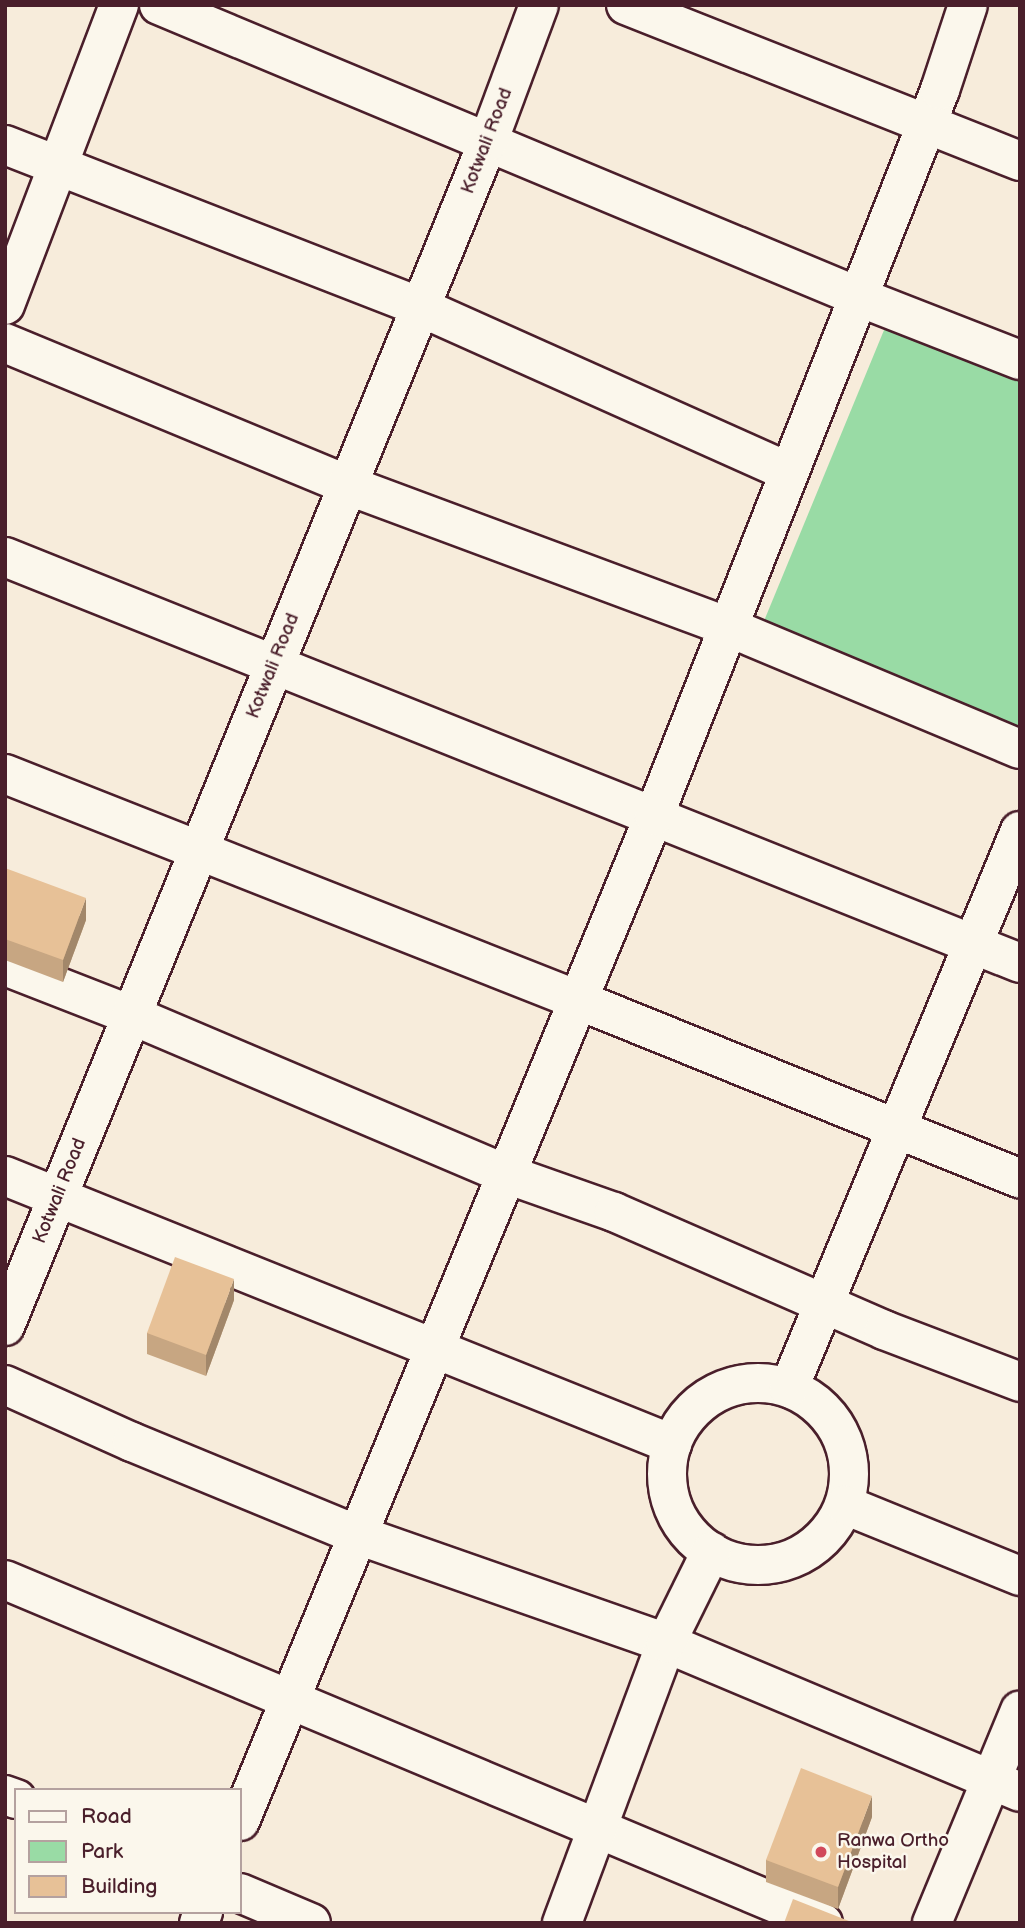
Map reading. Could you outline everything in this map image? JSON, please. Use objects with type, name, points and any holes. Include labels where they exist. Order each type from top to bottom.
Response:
[{"type":"street","points":[[5,305],[119,5]]},
{"type":"street","points":[[159,5],[859,297],[1020,360]]},
{"type":"street","name":"Kotwali Road","points":[[5,1326],[488,142],[539,5]]},
{"type":"street","points":[[626,5],[1020,161]]},
{"type":"street","points":[[242,1816],[654,816],[927,123],[968,5]]},
{"type":"street","points":[[5,145],[420,307],[789,472]]},
{"type":"street","points":[[5,343],[347,485],[728,628],[1020,749]]},
{"type":"street","points":[[5,557],[274,662],[1020,963]]},
{"type":"street","points":[[5,774],[197,852],[578,1000],[1020,1179]]},
{"type":"street","points":[[789,1388],[1020,831]]},
{"type":"street","points":[[5,966],[131,1015],[506,1174],[614,1212],[825,1304],[1020,1382]]},
{"type":"street","points":[[5,1176],[672,1444]]},
{"type":"street","points":[[761,1383],[789,1388],[814,1402],[834,1423],[842,1440],[850,1477],[845,1505],[832,1529],[813,1548],[789,1560],[762,1566],[736,1563],[711,1552],[687,1532],[672,1505],[667,1474],[672,1444],[686,1419],[706,1399],[732,1387],[761,1383]]},
{"type":"street","points":[[5,1385],[132,1443],[358,1535],[666,1643],[1005,1786]]},
{"type":"street","points":[[845,1505],[1020,1576]]},
{"type":"street","points":[[562,1923],[666,1643],[711,1552]]},
{"type":"street","points":[[5,1580],[823,1923]]},
{"type":"street","points":[[932,1923],[1005,1786],[1020,1711]]},
{"type":"street","points":[[242,1894],[312,1923]]},
{"type":"green space","points":[[889,318],[1020,372],[1020,727],[764,621]]},
{"type":"building","points":[[5,868],[86,898],[63,960],[5,939]]},
{"type":"building","points":[[175,1257],[234,1279],[206,1355],[147,1333]]},
{"type":"building","points":[[801,1768],[872,1796],[838,1887],[766,1860]]},
{"type":"building","points":[[793,1899],[854,1923],[784,1923]]},
{"type":"place","name":"Ranwa Ortho Hospital","points":[[821,1852]]}]
